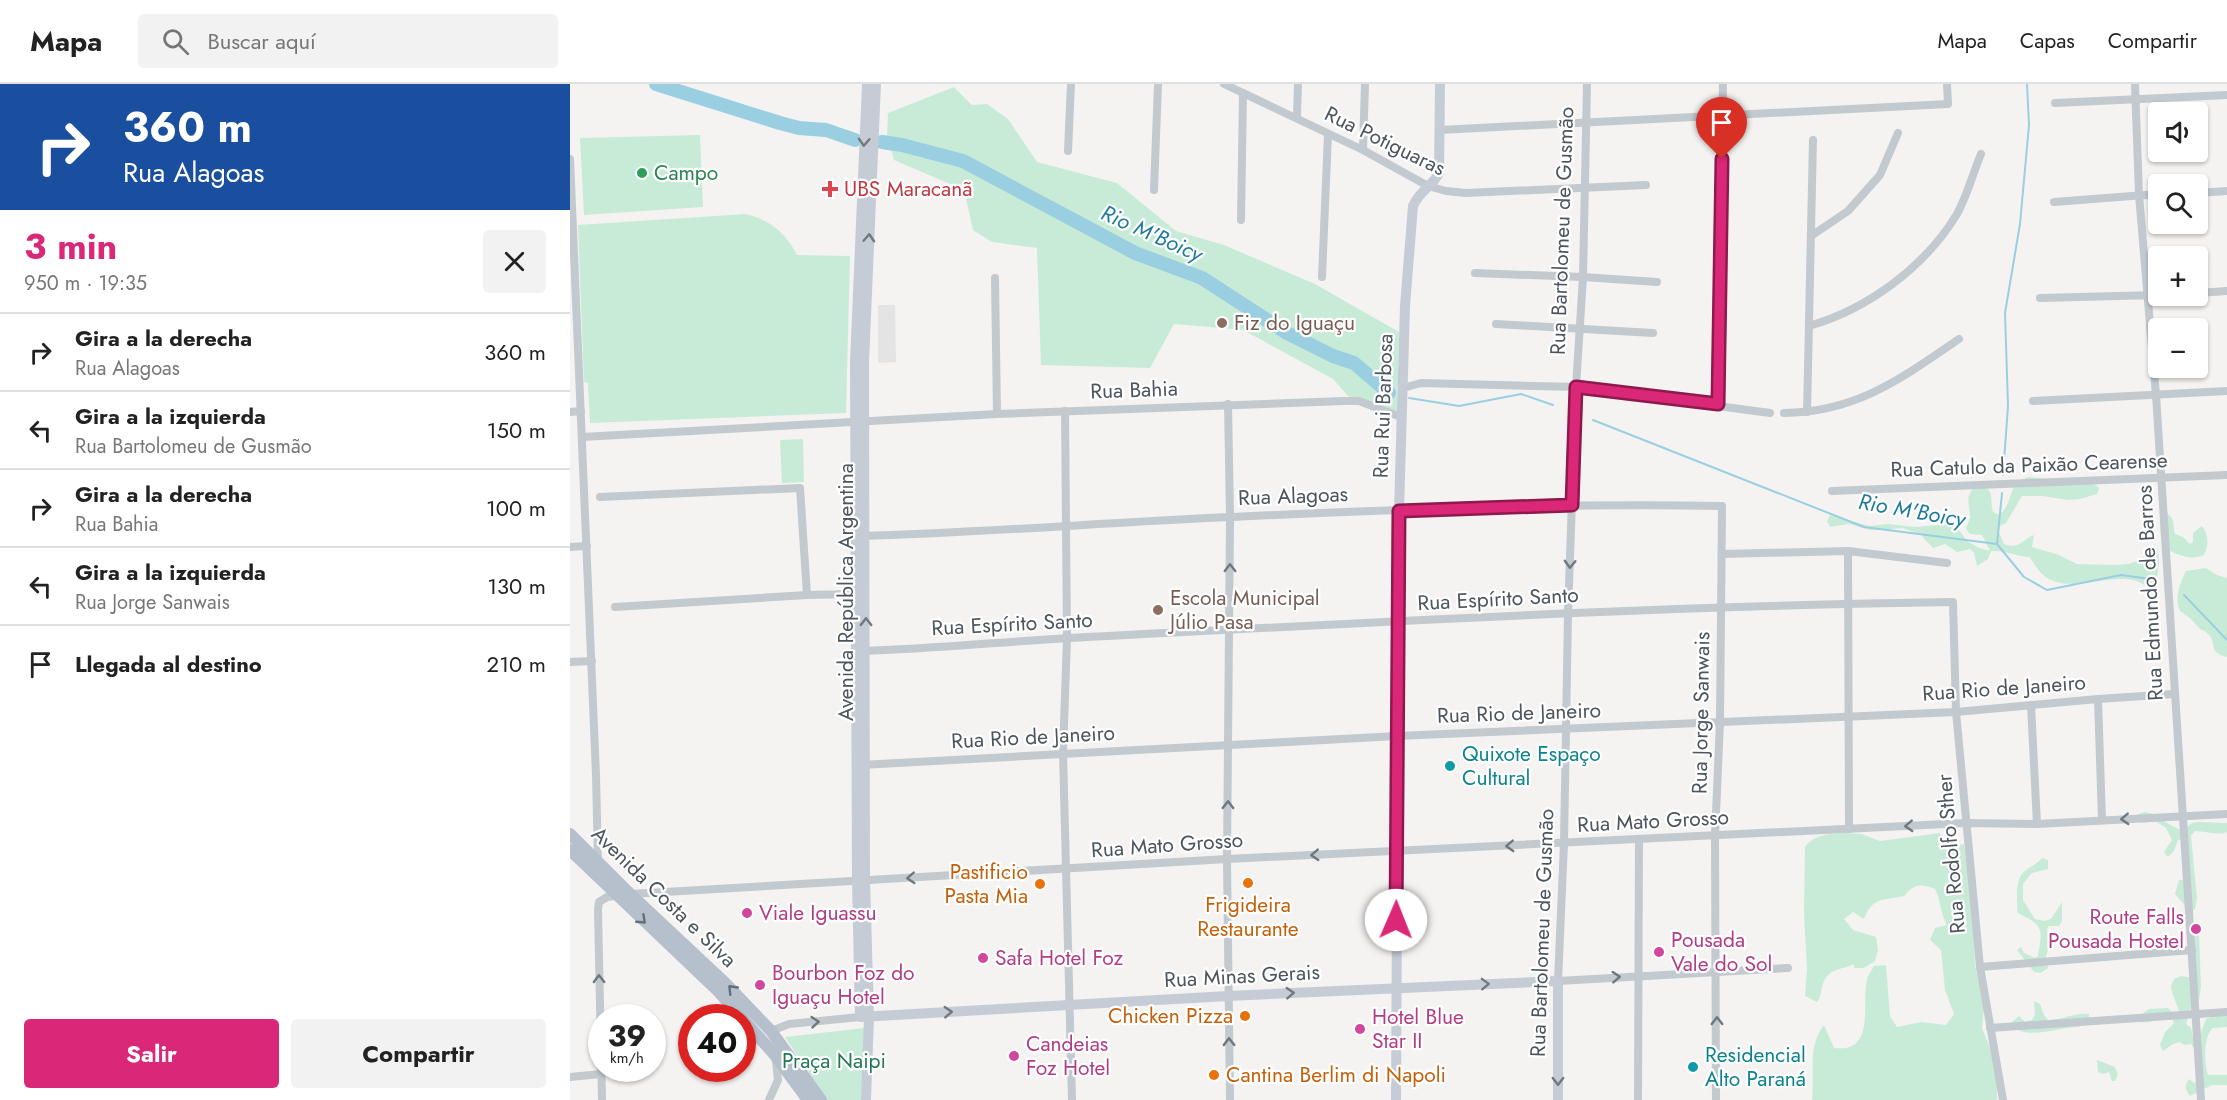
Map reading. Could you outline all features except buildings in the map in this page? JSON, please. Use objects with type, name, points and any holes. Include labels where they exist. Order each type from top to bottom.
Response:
[{"type":"main road","name":"Avenida República Argentina","points":[[861,421],[855,362],[867,84]]},
{"type":"main road","name":"Avenida República Argentina","points":[[866,1100],[861,880],[861,421],[876,84]]},
{"type":"main road","name":"Rua Rui Barbosa","points":[[1396,1100],[1399,511],[1405,306],[1413,206],[1418,195],[1436,180],[1439,173],[1440,84]]},
{"type":"main road","name":"Avenida República Argentina","points":[[860,651],[856,594],[861,536]]},
{"type":"main road","name":"Avenida Costa e Silva","points":[[570,834],[725,983],[771,1031],[821,1100]]},
{"type":"main road","name":"Avenida Costa e Silva","points":[[573,856],[730,1004]]},
{"type":"main road","name":"Rua Minas Gerais","points":[[865,1017],[1228,996],[1558,981]]},
{"type":"main road","name":"Rua Bartolomeu de Gusmão","points":[[1558,981],[1558,1100]]},
{"type":"main road","name":"Avenida Costa e Silva","points":[[756,1034],[808,1100]]},
{"type":"main road","points":[[794,1081],[797,1100]]},
{"type":"street","points":[[1068,151],[1071,84]]},
{"type":"street","points":[[1154,190],[1158,84]]},
{"type":"street","points":[[1297,117],[1298,84]]},
{"type":"street","points":[[1363,150],[1365,84]]},
{"type":"street","name":"Rua Bartolomeu de Gusmão","points":[[1558,981],[1564,843],[1568,614],[1586,186],[1587,84]]},
{"type":"street","points":[[1718,404],[1723,84]]},
{"type":"street","points":[[1440,130],[1948,104],[1947,84]]},
{"type":"street","name":"Rua Edmundo de Barros","points":[[2135,84],[2139,195],[2156,395],[2201,1100]]},
{"type":"street","name":"Rua Potiguaras","points":[[1227,85],[1363,150],[1428,186],[1446,191],[1466,193],[1646,185]]},
{"type":"street","points":[[1241,220],[1243,93]]},
{"type":"street","points":[[2055,103],[2227,95]]},
{"type":"street","points":[[1811,236],[1848,211],[1880,175],[1898,133]]},
{"type":"street","points":[[1322,277],[1328,134]]},
{"type":"street","points":[[1807,412],[1813,140]]},
{"type":"street","points":[[1809,326],[1835,319],[1875,298],[1923,258],[1957,213],[1981,154]]},
{"type":"street","points":[[570,159],[574,320],[587,546],[598,862]]},
{"type":"street","points":[[2208,192],[2227,191]]},
{"type":"street","points":[[2054,202],[2148,195]]},
{"type":"street","points":[[1475,273],[1657,282]]},
{"type":"street","points":[[995,278],[997,414]]},
{"type":"street","points":[[2208,292],[2227,291]]},
{"type":"street","points":[[2040,298],[2147,295]]},
{"type":"street","points":[[1496,324],[1653,333]]},
{"type":"street","points":[[1784,413],[1835,408],[1895,383],[1959,339]]},
{"type":"street","points":[[1403,388],[1421,383],[1576,387],[1765,412]]},
{"type":"street","points":[[2033,400],[2227,391]]},
{"type":"street","name":"Rua Bahia","points":[[582,437],[1228,404],[1359,402],[1401,417]]},
{"type":"street","points":[[1228,404],[1230,517],[1227,859],[1230,1100]]},
{"type":"street","points":[[570,412],[581,411]]},
{"type":"street","points":[[1065,411],[1067,638],[1063,753],[1068,870],[1072,1100]]},
{"type":"street","name":"Rua Catulo da Paixão Cearense","points":[[1832,491],[2227,475]]},
{"type":"street","points":[[600,497],[800,488],[807,595]]},
{"type":"street","name":"Rua Alagoas","points":[[861,536],[1230,517],[1572,505],[1722,507]]},
{"type":"street","name":"Rua Jorge Sanwais","points":[[1716,1100],[1715,836],[1720,722],[1722,507]]},
{"type":"street","points":[[570,547],[587,546]]},
{"type":"street","points":[[1848,550],[1849,829]]},
{"type":"street","points":[[1722,554],[1848,550],[1947,563]]},
{"type":"street","points":[[615,608],[807,595],[856,594]]},
{"type":"street","name":"Rua Espírito Santo","points":[[860,651],[1067,638],[1568,614],[1848,603],[1953,602]]},
{"type":"street","name":"Rua Rodolfo Sther","points":[[1953,602],[1956,711],[1980,967],[2003,1100]]},
{"type":"street","points":[[570,662],[592,661]]},
{"type":"street","name":"Rua Rio de Janeiro","points":[[861,765],[1397,736],[1956,711],[2174,694]]},
{"type":"street","points":[[2098,699],[2102,820]]},
{"type":"street","points":[[2031,705],[2037,824]]},
{"type":"street","name":"Rua Mato Grosso","points":[[616,896],[1227,859],[1966,823],[2037,824],[2227,814]]},
{"type":"street","points":[[1638,1100],[1639,839]]},
{"type":"street","points":[[600,1004],[599,902],[616,896]]},
{"type":"street","points":[[1980,967],[2192,950]]},
{"type":"street","name":"Rua Minas Gerais","points":[[1558,981],[1788,968]]},
{"type":"street","points":[[1990,1028],[2227,1012]]},
{"type":"street","name":"Rua Minas Gerais","points":[[771,1031],[789,1024],[865,1017]]},
{"type":"street","points":[[769,1100],[778,1080],[774,1054]]},
{"type":"street","points":[[570,1077],[588,1075]]},
{"type":"street","points":[[601,1082],[602,1100]]},
{"type":"shaded area","points":[[878,305],[895,305],[896,362],[878,363]]},
{"type":"green space","points":[[954,87],[972,105],[987,104],[1008,119],[1037,162],[1117,183],[1176,231],[1224,245],[1315,284],[1399,332],[1397,411],[1348,396],[1333,379],[1243,330],[1174,324],[1150,368],[1041,365],[1037,248],[992,242],[973,230],[964,190],[894,160],[887,136],[888,113]]},
{"type":"green space","name":"Campo","points":[[700,135],[703,207],[584,215],[580,138]]},
{"type":"green space","points":[[745,214],[762,219],[776,228],[788,240],[797,255],[850,256],[846,413],[590,423],[588,383],[584,382],[578,225]]},
{"type":"green space","points":[[803,439],[804,482],[782,483],[780,440]]},
{"type":"green space","points":[[2029,477],[2094,484],[2099,488],[2097,494],[2080,499],[2022,496],[2006,523],[2000,526],[1999,532],[2004,544],[2017,545],[2034,535],[2032,547],[2059,555],[2077,564],[2115,565],[2129,564],[2142,559],[2145,546],[2153,546],[2158,550],[2157,581],[2146,586],[2122,579],[2065,583],[2052,580],[2041,573],[2029,557],[1991,551],[1988,559],[1977,566],[1974,553],[1970,549],[1957,552],[1945,544],[1933,548],[1920,534],[1902,528],[1870,530],[1849,524],[1830,527],[1827,521],[1830,515],[1869,526],[1888,524],[1915,527],[1949,524],[1960,531],[1967,541],[1990,551],[1982,535],[1970,534],[1966,529],[1970,517],[1968,500],[1970,493],[1975,487],[1987,489],[1991,494],[1993,512],[1999,515],[2004,510],[2013,488]]},
{"type":"green space","points":[[2165,513],[2172,519],[2175,534],[2183,537],[2190,544],[2193,542],[2193,533],[2202,526],[2208,540],[2204,555],[2189,557],[2165,548],[2161,537],[2160,518]]},
{"type":"green space","points":[[2206,568],[2227,578],[2227,657],[2215,651],[2211,637],[2180,611],[2178,606],[2178,591],[2186,571]]},
{"type":"green space","points":[[2145,812],[2163,816],[2165,822],[2182,831],[2192,823],[2227,823],[2227,832],[2195,831],[2191,836],[2197,898],[2195,910],[2188,909],[2175,894],[2179,880],[2185,880],[2184,839],[2178,840],[2174,851],[2168,857],[2164,852],[2172,840],[2166,828],[2155,821],[2142,823],[2136,820],[2138,814]]},
{"type":"green space","points":[[1847,833],[1861,834],[1880,841],[1940,833],[1942,839],[1950,844],[1954,839],[1957,845],[1964,844],[1972,911],[1975,965],[1984,1007],[1982,1028],[1990,1048],[1997,1084],[1997,1100],[1812,1100],[1814,1051],[1819,1033],[1824,1025],[1834,1048],[1847,1048],[1856,1043],[1864,1026],[1867,979],[1874,966],[1886,965],[1890,1016],[1897,1027],[1921,1022],[1946,1025],[1954,1014],[1945,990],[1941,950],[1930,940],[1935,928],[1947,925],[1935,889],[1926,886],[1915,887],[1904,896],[1875,903],[1864,919],[1853,912],[1844,919],[1853,930],[1876,937],[1878,950],[1875,961],[1864,968],[1854,968],[1854,964],[1832,972],[1825,979],[1817,1002],[1805,996],[1807,969],[1804,913],[1805,847],[1818,837]]},
{"type":"green space","points":[[2042,858],[2048,860],[2048,869],[2032,873],[2023,884],[2023,900],[2035,919],[2044,921],[2051,919],[2062,902],[2062,921],[2059,926],[2049,926],[2047,929],[2050,943],[2046,956],[2048,968],[2041,973],[2034,972],[2017,950],[2021,947],[2024,953],[2035,958],[2038,956],[2040,933],[2037,925],[2018,913],[2017,894],[2019,879],[2025,871]]},
{"type":"green space","points":[[2195,934],[2199,934],[2201,987],[2199,999],[2193,1001],[2186,1024],[2191,1028],[2193,1037],[2199,1038],[2206,1019],[2227,1011],[2227,1027],[2213,1028],[2210,1032],[2207,1037],[2205,1057],[2208,1075],[2227,1075],[2227,1085],[2212,1085],[2190,1096],[2186,1088],[2187,1081],[2189,1079],[2194,1083],[2198,1081],[2195,1050],[2191,1044],[2185,1045],[2179,1042],[2163,1051],[2160,1045],[2165,1032],[2174,1023],[2171,1017],[2141,1022],[2139,1016],[2149,1009],[2168,1008],[2174,1014],[2179,1011],[2171,986],[2174,979],[2181,976],[2193,978]]},
{"type":"green space","points":[[2034,1001],[2040,1004],[2048,1020],[2089,1014],[2089,1021],[2078,1027],[2033,1033],[2024,1032],[2010,1024],[2019,1016],[2025,1022],[2032,1020],[2035,1014]]},
{"type":"green space","name":"Praça Naipi","points":[[864,1028],[862,1100],[826,1100],[785,1037]]},
{"type":"green space","points":[[2097,1060],[2115,1067],[2118,1074],[2115,1081],[2112,1081],[2109,1072],[2103,1074],[2098,1072]]},
{"type":"waterway","name":"Rio M'Boicy","points":[[656,84],[780,123],[799,128],[826,130],[855,140]]},
{"type":"waterway","points":[[2003,475],[2008,406],[2005,313],[2020,224],[2029,125],[2027,84]]},
{"type":"waterway","name":"Rio M'Boicy","points":[[882,142],[963,161],[1135,253],[1202,278],[1287,333],[1333,356],[1354,363],[1389,393]]},
{"type":"waterway","name":"Rio M'Boicy","points":[[1409,398],[1459,406],[1521,394],[1553,405]]},
{"type":"waterway","name":"Rio M'Boicy","points":[[1593,420],[1864,527],[1997,544],[2024,577],[2047,590],[2121,575],[2150,579]]},
{"type":"waterway","points":[[1997,544],[2002,493]]},
{"type":"waterway","name":"Rio M'Boicy","points":[[2184,595],[2227,640]]},
{"type":"place","name":"Campo","points":[[642,173]]},
{"type":"place","name":"UBS Maracanã","points":[[830,189]]},
{"type":"place","name":"Fiz do Iguaçu","points":[[1222,323]]},
{"type":"place","name":"Escola Municipal Júlio Pasa","points":[[1158,610]]},
{"type":"place","name":"Quixote Espaço Cultural","points":[[1450,766]]},
{"type":"place","name":"Frigideira Restaurante","points":[[1248,883]]},
{"type":"place","name":"Pastificio Pasta Mia","points":[[1040,884]]},
{"type":"place","name":"Viale Iguassu","points":[[747,913]]},
{"type":"place","name":"Route Falls Pousada Hostel","points":[[2196,929]]},
{"type":"place","name":"Pousada Vale do Sol","points":[[1659,952]]},
{"type":"place","name":"Safa Hotel Foz","points":[[983,958]]},
{"type":"place","name":"Bourbon Foz do Iguaçu Hotel","points":[[760,985]]},
{"type":"place","name":"Chicken Pizza","points":[[1245,1016]]},
{"type":"place","name":"Hotel Blue Star II","points":[[1360,1029]]},
{"type":"place","name":"Candeias Foz Hotel","points":[[1014,1056]]},
{"type":"place","name":"Residencial Alto Paraná","points":[[1693,1067]]},
{"type":"place","name":"Cantina Berlim di Napoli","points":[[1214,1075]]},
{"type":"route","points":[[1396,920],[1399,511],[1572,505],[1576,387],[1718,404],[1722,159]]}]
